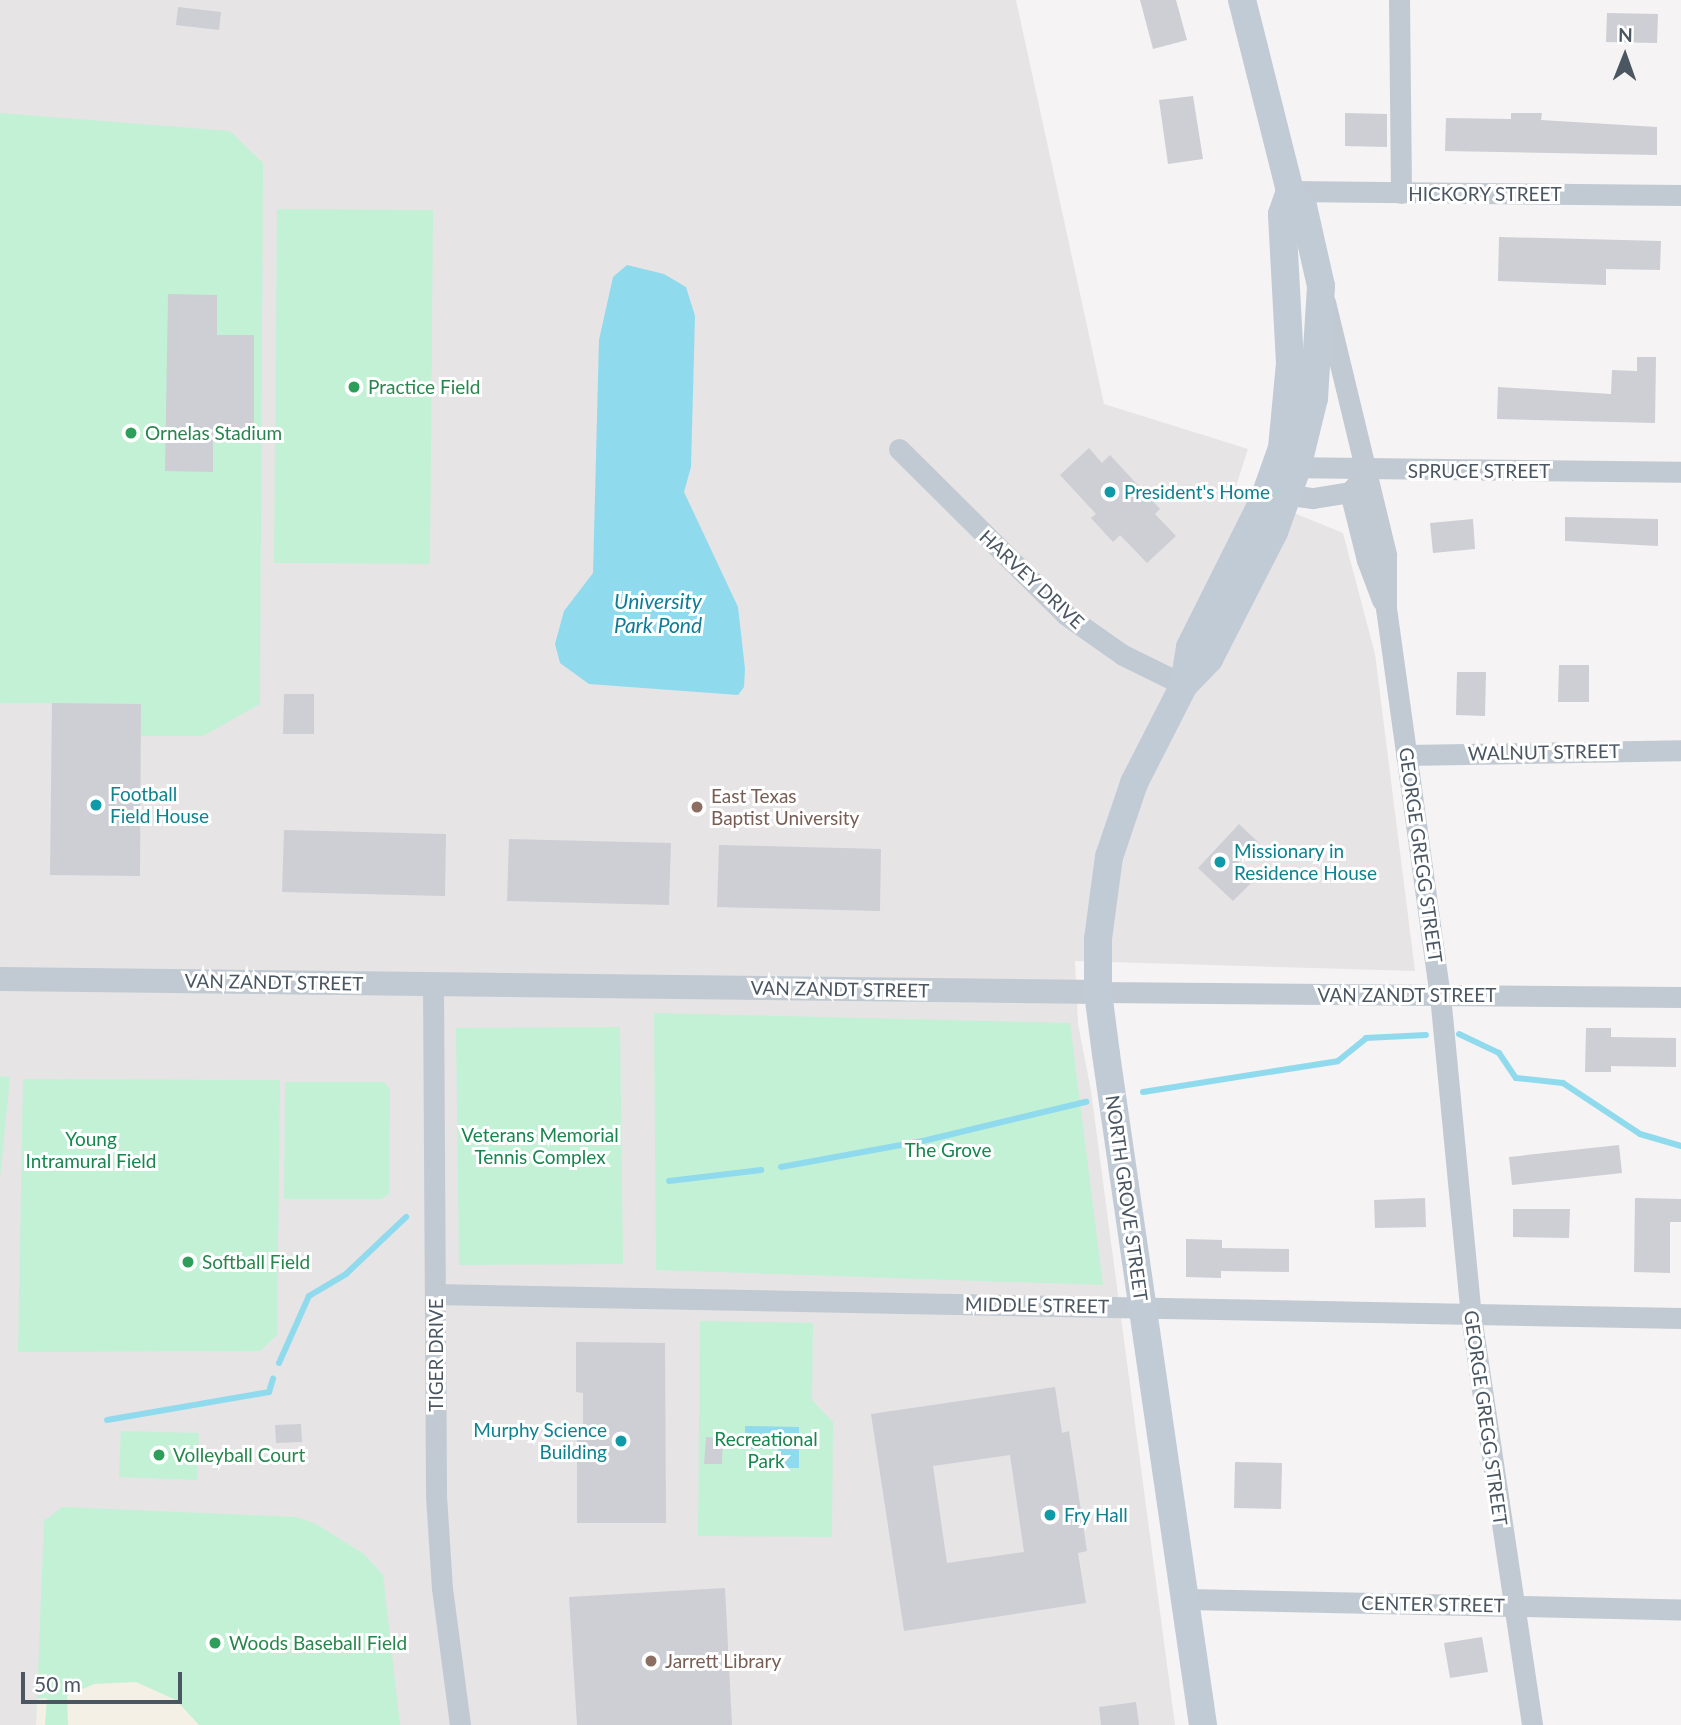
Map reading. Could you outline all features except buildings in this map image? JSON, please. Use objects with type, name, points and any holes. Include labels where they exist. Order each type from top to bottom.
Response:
[{"type":"main road","name":"GEORGE GREGG STREET","points":[[1242,0],[1290,191],[1303,206],[1321,286]]},
{"type":"main road","name":"NORTH GROVE STREET","points":[[1283,480],[1289,401],[1282,214],[1290,191]]},
{"type":"main road","name":"NORTH GROVE STREET","points":[[1203,1725],[1098,992],[1099,912],[1116,832],[1134,783],[1184,685],[1209,659],[1314,398],[1321,286]]},
{"type":"street","points":[[1399,0],[1401,193]]},
{"type":"street","name":"HICKORY STREET","points":[[1290,191],[1681,195]]},
{"type":"street","name":"GEORGE GREGG STREET","points":[[1321,286],[1368,470],[1386,555],[1386,608],[1440,995],[1471,1316],[1532,1725]]},
{"type":"street","name":"HARVEY DRIVE","points":[[899,449],[1066,615],[1123,655],[1184,685]]},
{"type":"street","points":[[1283,480],[1313,498],[1350,492],[1368,470]]},
{"type":"street","name":"SPRUCE STREET","points":[[1283,480],[1368,470],[1681,472]]},
{"type":"street","points":[[1350,492],[1367,560],[1386,608]]},
{"type":"street","name":"WALNUT STREET","points":[[1406,755],[1681,750]]},
{"type":"street","name":"VAN ZANDT STREET","points":[[0,979],[1681,997]]},
{"type":"street","name":"TIGER DRIVE","points":[[433,984],[440,1568],[460,1725]]},
{"type":"street","name":"MIDDLE STREET","points":[[435,1294],[1681,1318]]},
{"type":"street","name":"CENTER STREET","points":[[1185,1600],[1681,1609]]},
{"type":"shaded area","name":"East Texas Baptist University","points":[[0,0],[1016,0],[1104,404],[1248,449],[1235,489],[1343,533],[1375,654],[1415,971],[1075,961],[1078,1024],[1091,1091],[1175,1725],[0,1725]]},
{"type":"green space","name":"Ornelas Stadium","points":[[0,113],[230,131],[263,163],[260,704],[203,736],[141,736],[141,704],[0,703]]},
{"type":"green space","name":"Practice Field","points":[[277,209],[433,210],[430,564],[274,563]]},
{"type":"green space","name":"The Grove","points":[[654,1013],[1070,1023],[1103,1285],[656,1270]]},
{"type":"green space","name":"Veterans Memorial Tennis Complex","points":[[620,1027],[623,1264],[459,1265],[456,1028]]},
{"type":"green space","points":[[0,1076],[10,1077],[0,1179]]},
{"type":"green space","name":"Young Intramural Field","points":[[23,1079],[280,1080],[277,1335],[260,1351],[18,1352]]},
{"type":"green space","points":[[285,1082],[384,1082],[390,1089],[389,1194],[381,1199],[284,1199]]},
{"type":"green space","name":"Recreational Park","points":[[700,1321],[813,1323],[812,1400],[833,1422],[832,1537],[698,1536]]},
{"type":"green space","name":"Volleyball Court","points":[[121,1431],[199,1433],[197,1480],[119,1477]]},
{"type":"green space","name":"Woods Baseball Field","points":[[62,1507],[297,1517],[316,1524],[364,1554],[383,1575],[400,1725],[36,1725],[44,1521]]},
{"type":"sand","points":[[136,1682],[176,1700],[199,1725],[68,1725],[67,1696],[94,1684]]},
{"type":"sand","points":[[47,1698],[45,1725],[36,1725],[37,1699]]},
{"type":"water","name":"University Park Pond","points":[[627,265],[664,274],[686,287],[695,316],[691,467],[684,492],[738,607],[745,669],[744,687],[738,695],[589,684],[560,663],[555,644],[564,611],[593,573],[599,340],[613,277]]},
{"type":"water","points":[[745,1426],[799,1427],[799,1468],[778,1468],[778,1449],[745,1449]]},
{"type":"waterway","points":[[1459,1034],[1499,1053],[1516,1078],[1563,1083],[1640,1134],[1681,1146]]},
{"type":"waterway","points":[[1143,1092],[1338,1061],[1366,1038],[1426,1035]]},
{"type":"waterway","points":[[781,1167],[923,1141],[1086,1102]]},
{"type":"waterway","points":[[669,1181],[761,1170]]},
{"type":"waterway","points":[[279,1363],[309,1296],[346,1274],[406,1217]]},
{"type":"waterway","points":[[107,1420],[269,1392],[273,1379]]},
{"type":"place","name":"Practice Field","points":[[354,387]]},
{"type":"place","name":"Ornelas Stadium","points":[[131,433]]},
{"type":"place","name":"President's Home","points":[[1110,492]]},
{"type":"place","name":"Football Field House","points":[[96,805]]},
{"type":"place","name":"East Texas Baptist University","points":[[697,807]]},
{"type":"place","name":"Missionary in Residence House","points":[[1220,862]]},
{"type":"place","name":"Softball Field","points":[[188,1262]]},
{"type":"place","name":"Murphy Science Building","points":[[621,1441]]},
{"type":"place","name":"Volleyball Court","points":[[159,1455]]},
{"type":"place","name":"Fry Hall","points":[[1050,1515]]},
{"type":"place","name":"Woods Baseball Field","points":[[215,1643]]},
{"type":"place","name":"Jarrett Library","points":[[651,1661]]}]
